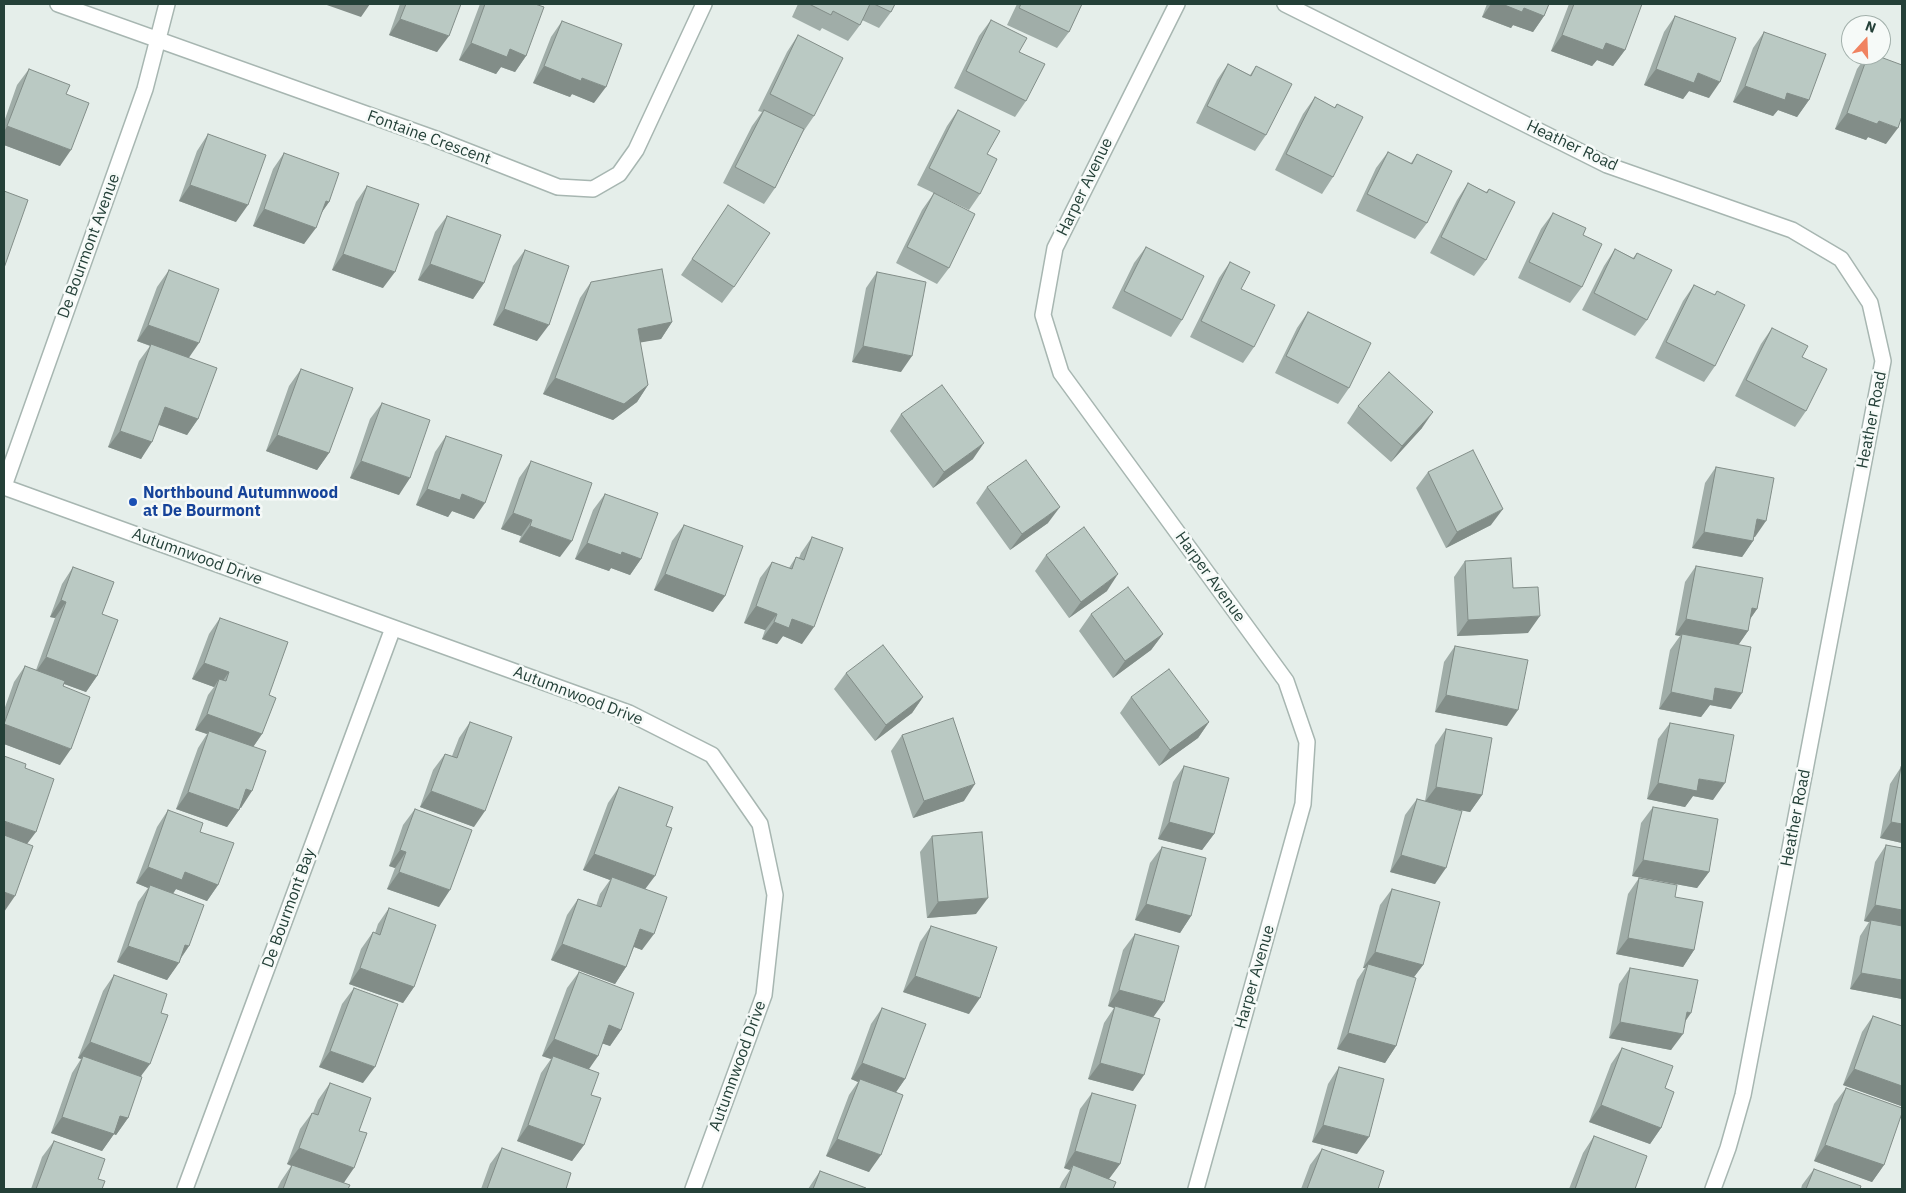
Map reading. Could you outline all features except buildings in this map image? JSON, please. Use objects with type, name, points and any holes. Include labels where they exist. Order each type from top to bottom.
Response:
[{"type":"street","name":"Fontaine Crescent","points":[[58,4],[436,140],[558,187],[593,189],[619,174],[636,150],[704,4]]},
{"type":"street","name":"De Bourmont Avenue","points":[[4,486],[142,98],[167,4]]},
{"type":"street","name":"Harper Avenue","points":[[1176,4],[1055,248],[1043,315],[1062,373],[1286,682],[1307,742],[1303,804],[1196,1189]]},
{"type":"street","name":"Heather Road","points":[[1285,4],[1607,165],[1792,230],[1841,259],[1870,303],[1883,361],[1744,1095],[1713,1189]]},
{"type":"street","name":"Autumnwood Drive","points":[[4,486],[629,713],[712,755],[760,824],[775,895],[764,995],[693,1189]]},
{"type":"street","name":"De Bourmont Bay","points":[[185,1189],[393,628]]},
{"type":"place","name":"Northbound Autumnwood at De Bourmont","points":[[133,502]]}]
